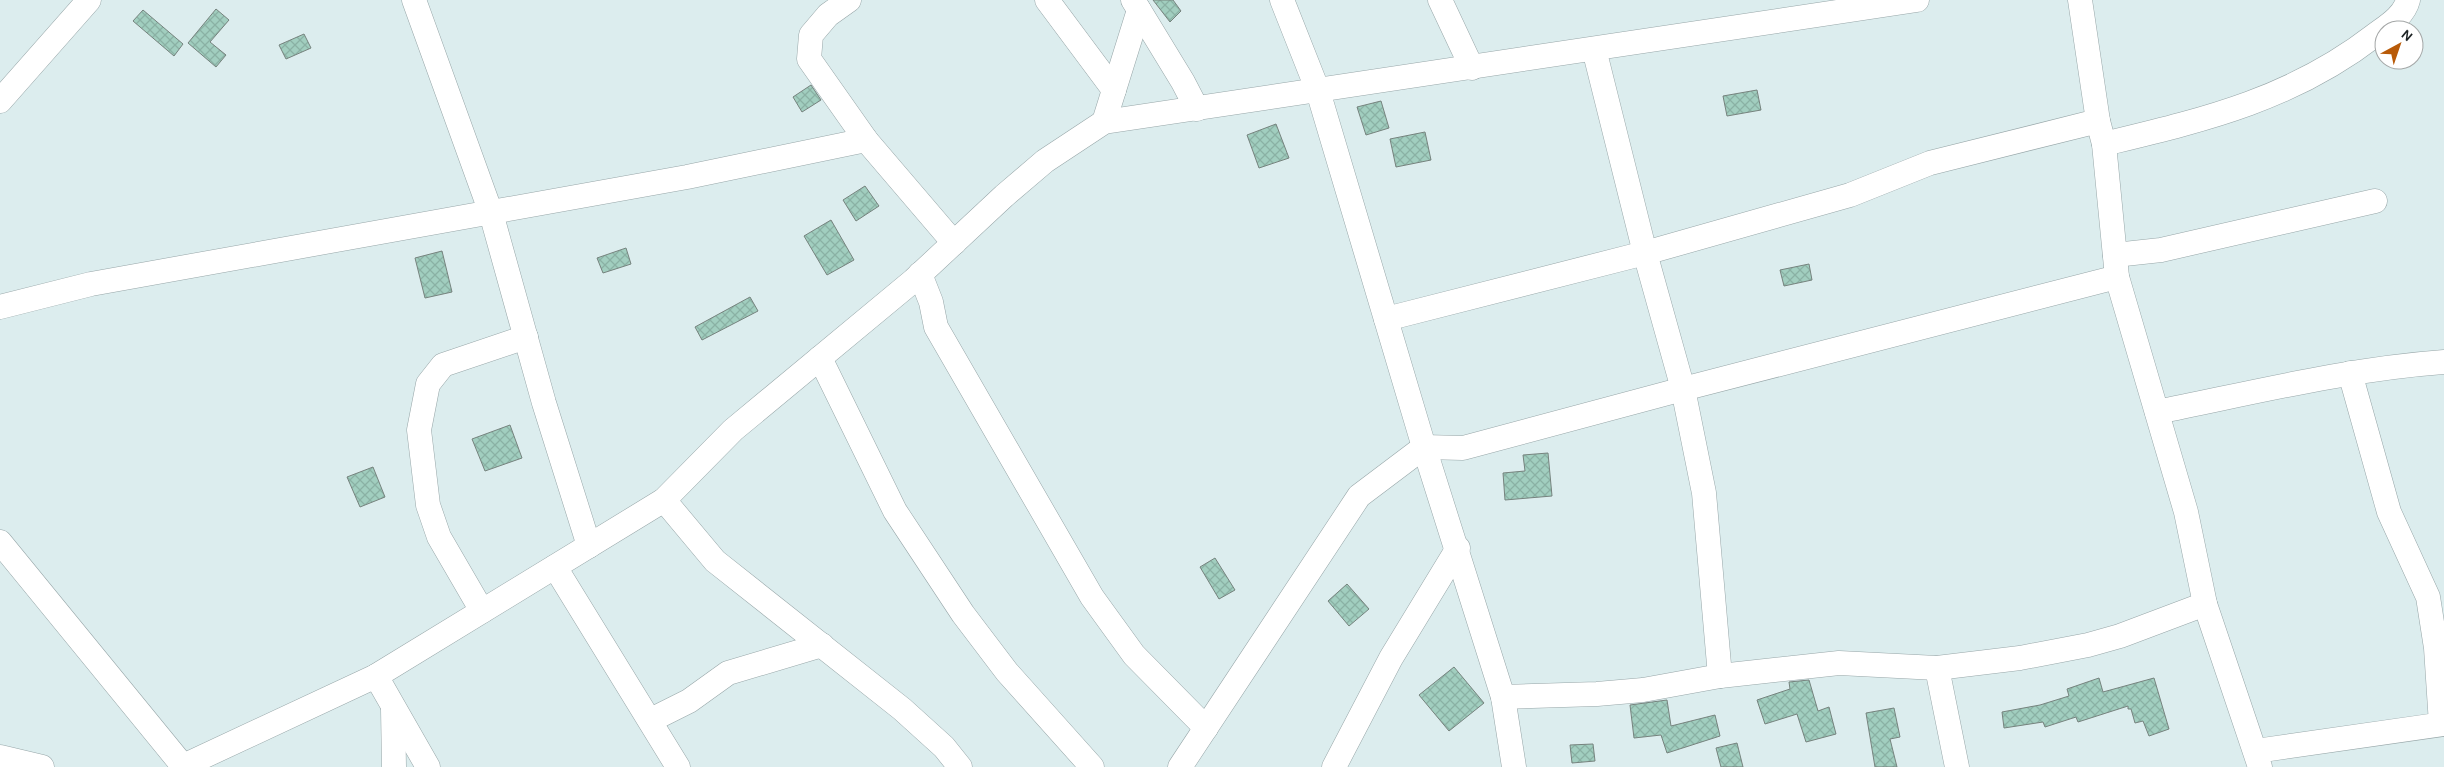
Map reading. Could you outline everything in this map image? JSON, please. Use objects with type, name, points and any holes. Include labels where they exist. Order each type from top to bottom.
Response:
[{"type":"street","points":[[0,101],[89,0]]},
{"type":"street","points":[[414,0],[491,213],[589,546]]},
{"type":"street","points":[[849,0],[828,15],[811,35],[809,59],[866,140],[954,243]]},
{"type":"street","points":[[1047,0],[1114,90]]},
{"type":"street","points":[[1282,0],[1318,91],[1424,446],[1458,548],[1503,697],[1514,767]]},
{"type":"street","points":[[1440,0],[1472,68]]},
{"type":"street","points":[[0,542],[182,767],[376,676],[664,500],[732,430],[920,274],[1045,161],[1104,122],[1594,49],[1833,6],[1917,0]]},
{"type":"street","points":[[2080,0],[2098,121],[2104,144],[2116,266],[2186,512],[2205,604],[2258,759],[2443,724],[2436,648],[2428,597],[2389,512],[2350,373]]},
{"type":"street","points":[[2104,144],[2242,108],[2294,85],[2352,53],[2395,19],[2407,6],[2408,0]]},
{"type":"street","points":[[1104,122],[1136,5]]},
{"type":"street","points":[[1136,5],[1183,82],[1197,109]]},
{"type":"street","points":[[1594,49],[1645,253],[1683,389],[1704,493],[1720,676]]},
{"type":"street","points":[[1386,319],[1645,253],[1850,195],[1930,164],[2098,121]]},
{"type":"street","points":[[0,306],[92,284],[686,177],[866,140]]},
{"type":"street","points":[[1180,767],[1359,496],[1424,446],[1463,448],[1683,389],[2116,266],[2161,250],[2375,201]]},
{"type":"street","points":[[920,274],[931,302],[936,327],[1092,597],[1134,655],[1206,728]]},
{"type":"street","points":[[482,611],[439,537],[428,505],[419,430],[428,384],[443,365],[526,337]]},
{"type":"street","points":[[820,358],[895,511],[963,614],[1007,672],[1092,767]]},
{"type":"street","points":[[2157,412],[2350,373],[2400,365],[2444,362]]},
{"type":"street","points":[[664,500],[715,561],[902,709],[944,747],[960,767]]},
{"type":"street","points":[[1334,767],[1391,658],[1458,548]]},
{"type":"street","points":[[555,567],[651,720],[678,767]]},
{"type":"street","points":[[1503,697],[1634,691],[1720,676],[1839,663],[1937,668],[2020,658],[2088,645],[2120,636],[2205,604]]},
{"type":"street","points":[[651,720],[689,701],[728,673],[822,645]]},
{"type":"street","points":[[1937,668],[1957,767]]},
{"type":"street","points":[[376,676],[428,767]]},
{"type":"street","points":[[393,708],[394,767]]},
{"type":"street","points":[[0,757],[42,767]]},
{"type":"building","points":[[1153,0],[1173,0],[1181,11],[1170,22]]},
{"type":"building","points":[[216,9],[229,20],[210,42],[226,55],[216,67],[188,43]]},
{"type":"building","points":[[143,10],[183,44],[174,56],[133,21]]},
{"type":"building","points":[[304,34],[311,48],[286,59],[279,45]]},
{"type":"building","points":[[811,85],[821,100],[802,112],[793,97]]},
{"type":"building","points":[[1757,90],[1761,110],[1727,116],[1723,96]]},
{"type":"building","points":[[1381,101],[1389,128],[1366,135],[1357,107]]},
{"type":"building","points":[[1276,124],[1289,158],[1259,168],[1247,135]]},
{"type":"building","points":[[1425,132],[1431,160],[1396,167],[1390,139]]},
{"type":"building","points":[[865,186],[879,206],[856,221],[843,200]]},
{"type":"building","points":[[831,220],[854,260],[827,275],[804,236]]},
{"type":"building","points":[[626,248],[631,264],[603,273],[597,258]]},
{"type":"building","points":[[442,251],[452,292],[425,298],[415,258]]},
{"type":"building","points":[[1809,264],[1812,280],[1784,286],[1780,270]]},
{"type":"building","points":[[750,297],[758,311],[702,340],[695,327]]},
{"type":"building","points":[[510,425],[522,458],[485,471],[472,439]]},
{"type":"building","points":[[1548,453],[1552,496],[1505,500],[1503,473],[1525,471],[1523,455]]},
{"type":"building","points":[[373,467],[385,497],[360,507],[347,477]]},
{"type":"building","points":[[1215,558],[1235,590],[1219,599],[1200,567]]},
{"type":"building","points":[[1347,584],[1369,609],[1349,626],[1328,601]]},
{"type":"building","points":[[1454,667],[1484,703],[1449,731],[1419,695]]},
{"type":"building","points":[[2099,678],[2103,692],[2154,678],[2169,729],[2149,736],[2143,721],[2135,723],[2131,709],[2128,709],[2128,706],[2078,722],[2076,717],[2045,727],[2043,722],[2004,728],[2002,712],[2040,705],[2069,696],[2067,689]]},
{"type":"building","points":[[1809,680],[1818,711],[1829,707],[1836,734],[1806,742],[1797,714],[1765,724],[1757,700],[1790,689],[1789,682]]},
{"type":"building","points":[[1667,700],[1671,726],[1715,715],[1720,736],[1667,753],[1661,735],[1634,738],[1630,705]]},
{"type":"building","points":[[1894,708],[1900,737],[1890,739],[1897,767],[1875,767],[1866,713]]},
{"type":"building","points":[[1737,743],[1743,767],[1721,767],[1716,748]]},
{"type":"building","points":[[1593,744],[1595,761],[1572,763],[1570,745]]}]
